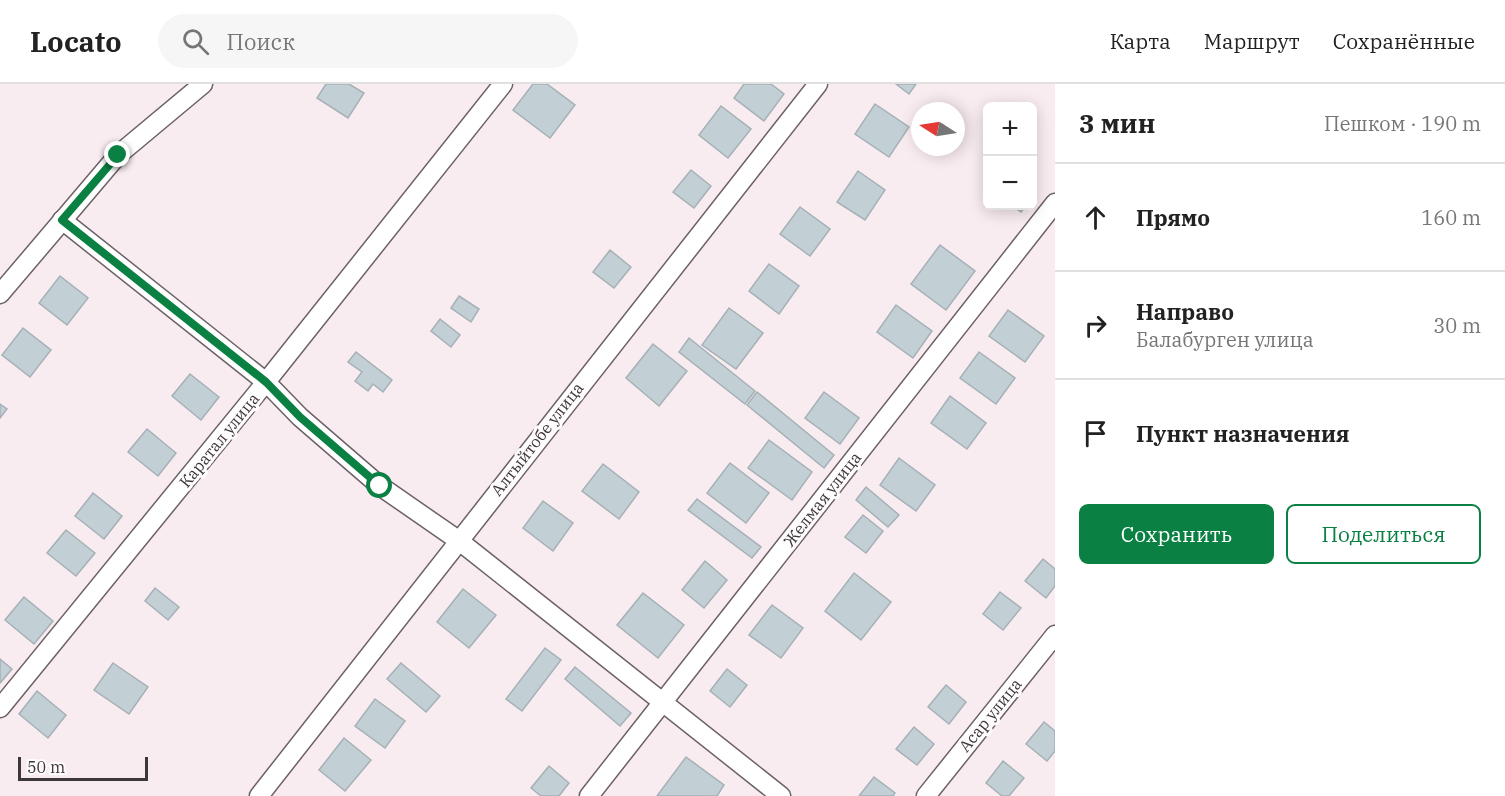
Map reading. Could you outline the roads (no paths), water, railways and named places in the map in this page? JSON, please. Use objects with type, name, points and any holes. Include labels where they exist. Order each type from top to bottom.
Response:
[{"type":"street","points":[[0,294],[118,155],[203,84]]},
{"type":"street","name":"Каратал улица","points":[[0,708],[266,382],[503,84]]},
{"type":"street","name":"Алтыйтобе улица","points":[[258,796],[818,84]]},
{"type":"street","name":"Желмая улица","points":[[590,796],[1055,203]]},
{"type":"street","points":[[62,220],[266,382],[300,417],[380,486],[458,540],[662,704],[781,796]]},
{"type":"street","name":"Асар улица","points":[[926,796],[1055,635]]}]
